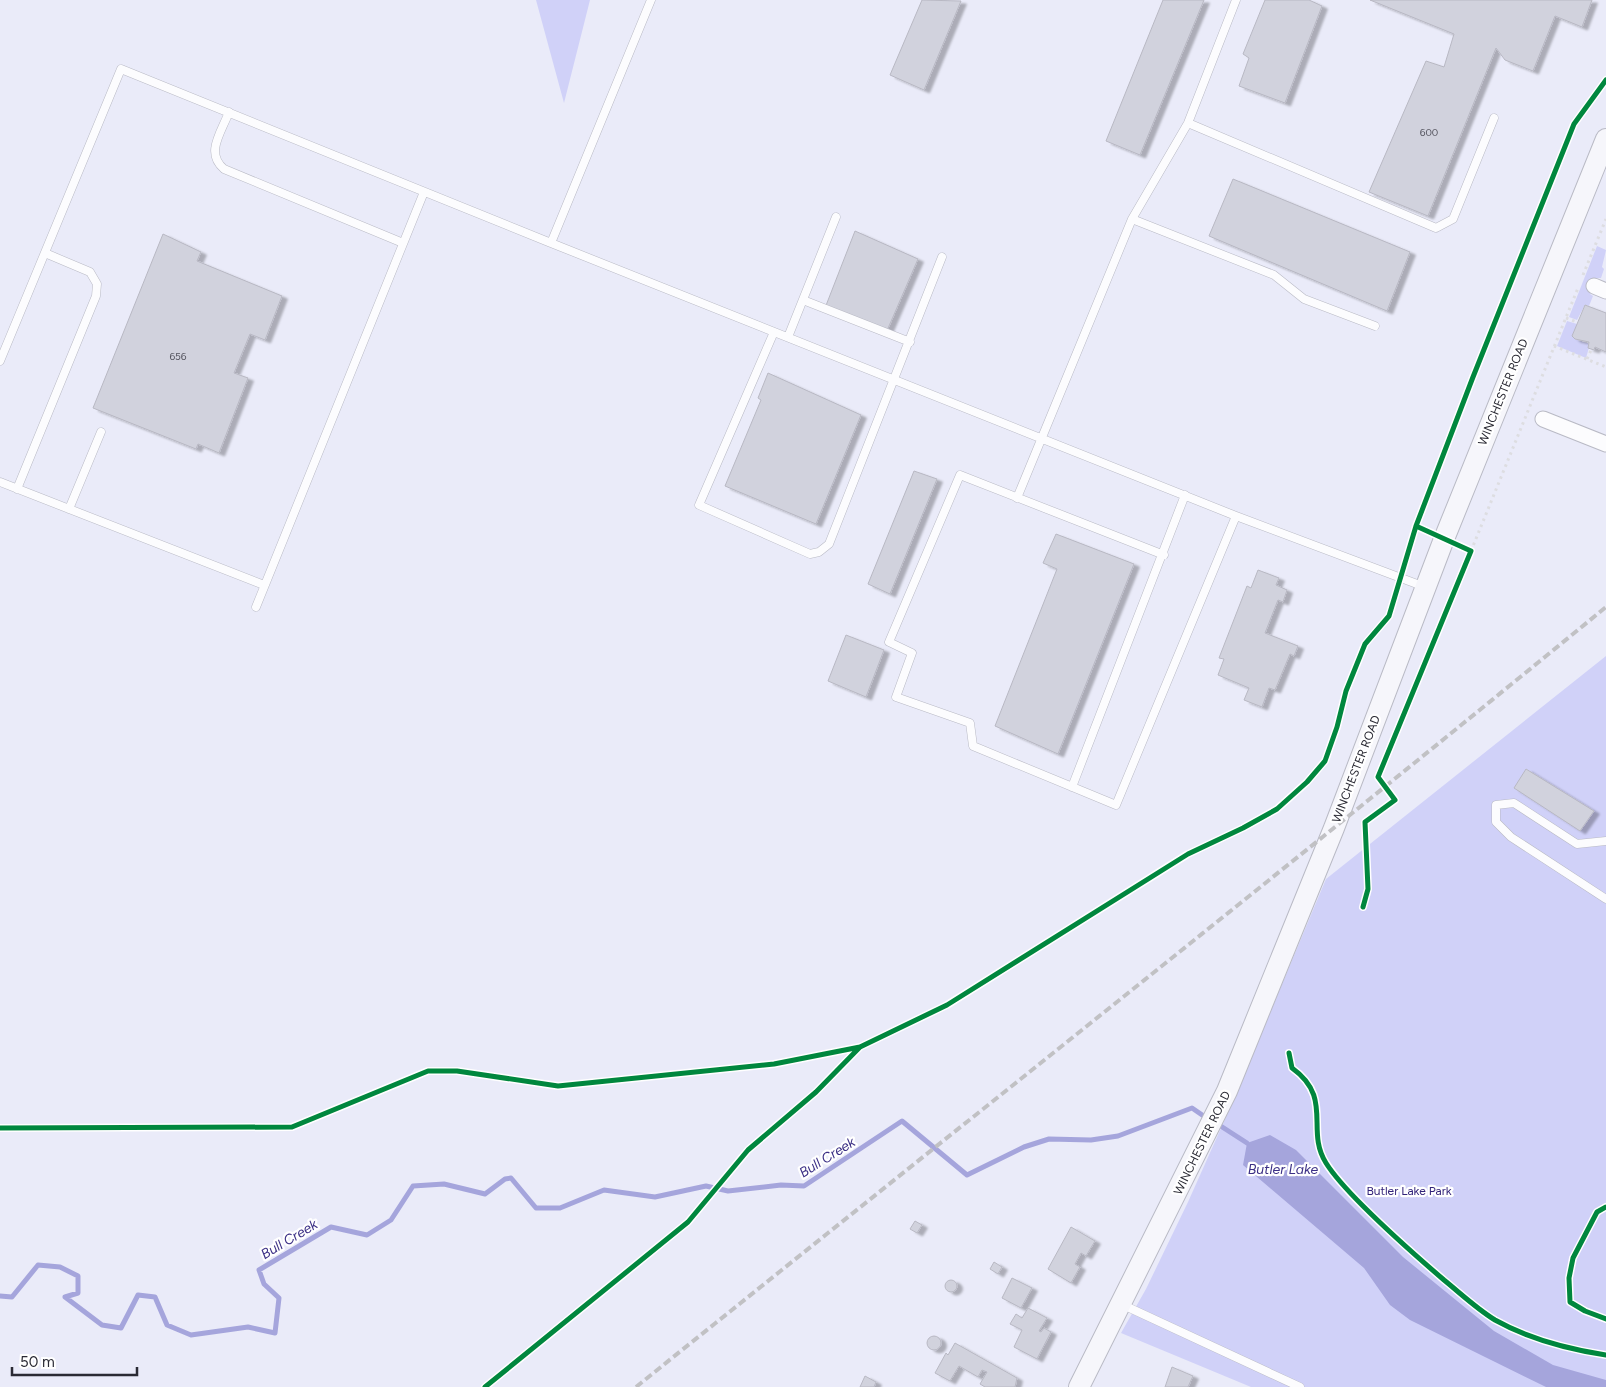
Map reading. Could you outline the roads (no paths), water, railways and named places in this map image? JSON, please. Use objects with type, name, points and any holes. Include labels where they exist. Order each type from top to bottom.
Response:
[{"type":"main road","name":"WINCHESTER ROAD","points":[[1079,1387],[1193,1163],[1227,1091],[1334,828],[1444,539],[1606,139]]},
{"type":"street","points":[[1542,418],[1606,444]]},
{"type":"lane","points":[[551,243],[651,0]]},
{"type":"lane","points":[[1017,498],[1132,219],[1188,124],[1236,0]]},
{"type":"lane","points":[[0,360],[121,69],[1185,496],[1426,587]]},
{"type":"lane","points":[[229,112],[213,153],[216,162],[224,169],[403,243]]},
{"type":"lane","points":[[1188,124],[1436,228],[1453,220],[1494,118]]},
{"type":"lane","points":[[256,607],[424,192]]},
{"type":"lane","points":[[788,337],[836,217]]},
{"type":"lane","points":[[1132,219],[1274,275],[1304,299],[1375,326]]},
{"type":"lane","points":[[17,489],[96,296],[97,284],[90,272],[45,253]]},
{"type":"lane","points":[[774,332],[699,506],[810,554],[820,552],[829,544],[942,257]]},
{"type":"lane","points":[[803,300],[910,342]]},
{"type":"lane","points":[[69,509],[101,432]]},
{"type":"lane","points":[[1164,555],[960,475],[889,642],[912,653],[896,697],[970,724],[973,746],[1116,805],[1236,516]]},
{"type":"lane","points":[[0,482],[264,585]]},
{"type":"lane","points":[[1072,786],[1164,555],[1185,496]]},
{"type":"lane","points":[[1606,841],[1577,844],[1514,803],[1496,805],[1496,822],[1511,837],[1606,899]]},
{"type":"lane","points":[[1121,1304],[1300,1387]]},
{"type":"water","name":"Butler Lake","points":[[1270,1135],[1296,1150],[1403,1257],[1494,1331],[1553,1365],[1606,1380],[1606,1387],[1546,1387],[1410,1320],[1390,1305],[1364,1268],[1243,1165],[1247,1143]]},
{"type":"waterway","name":"Bull Creek","points":[[0,1296],[12,1297],[38,1265],[60,1267],[78,1276],[78,1293],[65,1297],[102,1325],[121,1328],[138,1295],[155,1297],[167,1325],[191,1335],[248,1327],[275,1333],[279,1298],[264,1284],[259,1270],[331,1227],[367,1235],[391,1220],[413,1186],[444,1184],[485,1194],[505,1179],[511,1178],[536,1208],[560,1208],[604,1190],[655,1197],[706,1186],[728,1191],[781,1185],[804,1186],[902,1121],[967,1175],[1024,1147],[1049,1139],[1091,1140],[1118,1136],[1192,1108],[1208,1119]]},
{"type":"waterway","name":"Bull Creek","points":[[1216,1123],[1247,1143]]},
{"type":"railway","points":[[636,1387],[1243,901],[1606,607]]},
{"type":"park label","name":"Butler Lake Park","points":[[1409,1191]]}]
